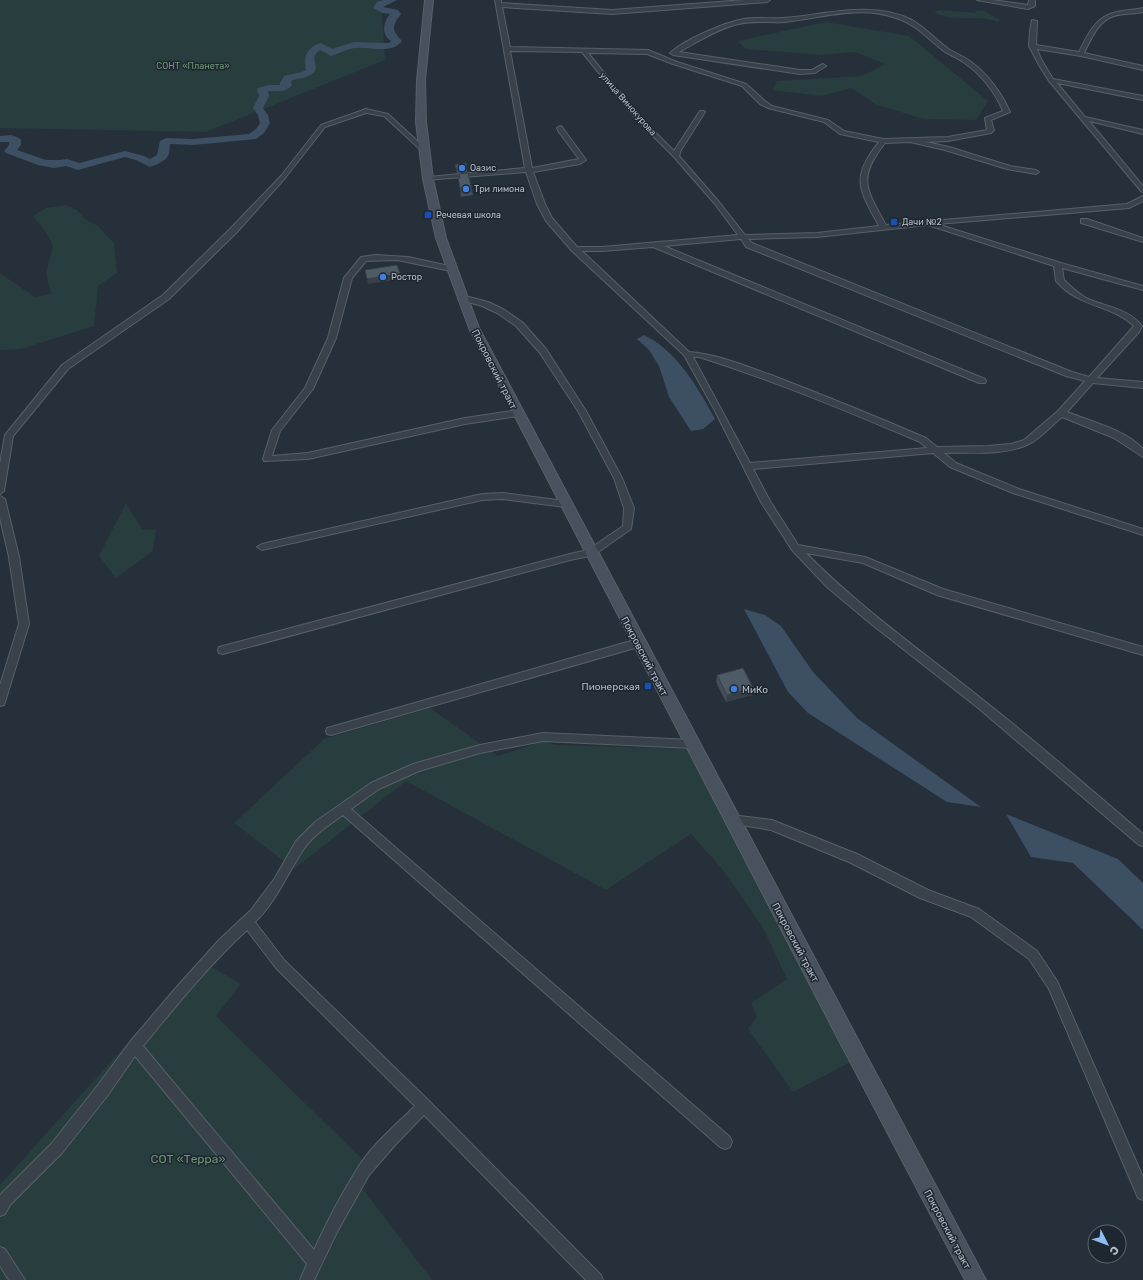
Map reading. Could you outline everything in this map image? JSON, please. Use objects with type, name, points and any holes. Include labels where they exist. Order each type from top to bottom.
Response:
[{"type":"main road","name":"Покровский тракт","points":[[429,0],[421,80],[421,122],[424,150],[434,216],[451,269],[474,328],[638,643],[976,1280]]},
{"type":"street","points":[[767,0],[710,3],[648,10],[599,12],[499,2],[529,170],[541,204],[549,219],[575,249],[687,354],[766,502],[795,548],[830,584],[868,616],[981,704],[1143,841]]},
{"type":"street","points":[[980,0],[1030,7],[1032,6],[1032,0]]},
{"type":"street","points":[[1081,54],[1093,32],[1103,20],[1110,15],[1143,10]]},
{"type":"street","points":[[648,52],[675,63],[744,85],[752,90],[763,104],[770,108],[826,121],[842,133],[883,141],[948,138],[989,132],[991,130],[987,119],[1007,112],[989,84],[971,65],[920,28],[899,17],[872,11],[846,11],[783,20],[763,19],[738,22],[719,29],[673,53]]},
{"type":"street","points":[[1034,21],[1032,46],[1039,61],[1051,80],[1143,190]]},
{"type":"street","points":[[1032,46],[1081,54],[1143,68]]},
{"type":"street","points":[[507,49],[673,53],[706,56],[800,72],[813,72],[823,66]]},
{"type":"street","name":"улица Винокурова","points":[[583,50],[638,118],[676,156],[717,203],[749,245],[1069,374],[1090,380],[1143,385]]},
{"type":"street","points":[[1051,80],[1143,98]]},
{"type":"street","points":[[0,491],[9,435],[65,367],[166,297],[234,230],[283,177],[323,126],[366,111],[386,115],[424,150]]},
{"type":"street","points":[[676,156],[678,150],[702,112]]},
{"type":"street","points":[[1083,118],[1143,132]]},
{"type":"street","points":[[428,178],[529,170],[580,162],[583,160],[566,139],[560,128]]},
{"type":"street","points":[[910,140],[947,148],[1010,168],[1036,172]]},
{"type":"street","points":[[883,141],[868,160],[863,171],[862,186],[883,227]]},
{"type":"street","points":[[1129,206],[1143,198]]},
{"type":"street","points":[[575,249],[602,249],[743,237],[798,236],[927,223],[1143,206]]},
{"type":"street","points":[[1084,222],[1143,240]]},
{"type":"street","points":[[927,223],[1058,265],[1143,288]]},
{"type":"street","points":[[651,244],[982,381]]},
{"type":"street","points":[[451,269],[409,259],[378,256],[364,259],[348,278],[332,338],[309,389],[276,430],[267,459],[308,456],[465,421],[518,413]]},
{"type":"street","points":[[748,466],[933,450],[988,449],[1011,447],[1027,442],[1061,413],[1138,326],[1115,311],[1074,294],[1060,281],[1058,265]]},
{"type":"street","points":[[224,650],[570,557],[591,553],[628,527],[630,508],[618,478],[582,411],[543,351],[519,324],[506,315],[485,304],[461,296]]},
{"type":"street","points":[[687,354],[700,356],[748,370],[832,401],[889,424],[922,440],[953,465],[1016,491],[1143,532]]},
{"type":"street","points":[[1061,413],[1125,440],[1140,450],[1143,454]]},
{"type":"street","points":[[262,548],[482,497],[504,496],[565,504]]},
{"type":"street","points":[[0,499],[14,557],[24,624],[0,702]]},
{"type":"street","points":[[795,548],[865,560],[940,592],[1143,651]]},
{"type":"street","points":[[331,731],[638,643]]},
{"type":"street","points":[[0,1209],[4,1200],[57,1148],[103,1090],[135,1046],[178,994],[223,944],[255,914],[279,882],[300,845],[318,825],[375,786],[417,767],[460,754],[522,740],[543,737],[692,744]]},
{"type":"street","points":[[343,808],[725,1142]]},
{"type":"street","points":[[732,820],[772,825],[854,858],[924,894],[975,913],[1033,955],[1053,985],[1143,1193]]},
{"type":"street","points":[[247,920],[280,964],[424,1106],[596,1280]]},
{"type":"street","points":[[135,1046],[315,1262]]},
{"type":"street","points":[[307,1280],[364,1170],[391,1139],[424,1106]]},
{"type":"street","points":[[0,1254],[18,1280]]},
{"type":"green space","name":"СОНТ «Планета»","points":[[0,0],[381,0],[385,60],[206,132],[0,128]]},
{"type":"green space","points":[[939,10],[976,13],[975,10],[984,11],[1000,20],[998,22],[981,18],[957,18],[942,16],[934,12]]},
{"type":"green space","points":[[825,22],[909,36],[988,101],[976,120],[923,119],[875,104],[851,88],[822,96],[772,90],[777,81],[862,76],[885,64],[855,52],[821,55],[746,49],[738,41]]},
{"type":"green space","points":[[66,205],[77,210],[86,220],[98,226],[114,243],[117,273],[98,286],[94,326],[21,349],[0,350],[0,273],[35,297],[51,294],[46,273],[53,246],[45,231],[33,216],[46,208]]},
{"type":"green space","points":[[126,503],[142,529],[156,530],[153,551],[116,578],[99,556]]},
{"type":"green space","points":[[430,708],[498,756],[543,741],[555,745],[688,749],[853,1061],[793,1092],[748,1029],[757,1016],[751,1003],[787,979],[762,926],[722,869],[691,834],[606,890],[406,781],[294,869],[234,823],[324,739]]},
{"type":"green space","name":"СОТ «Терра»","points":[[201,961],[241,984],[216,1016],[362,1159],[363,1189],[432,1280],[0,1280],[0,1185]]},
{"type":"water","points":[[644,335],[657,342],[677,360],[698,389],[715,419],[703,429],[691,431],[669,397],[659,366],[649,350],[637,339]]},
{"type":"water","points":[[744,609],[765,615],[781,626],[813,672],[857,718],[981,807],[947,802],[808,713],[788,692]]},
{"type":"water","points":[[1006,814],[1118,859],[1143,883],[1143,930],[1073,863],[1031,857]]},
{"type":"building","points":[[466,163],[467,169],[457,170],[455,165]]},
{"type":"building","points":[[468,173],[472,191],[461,192],[458,178],[460,178],[459,174]]},
{"type":"building","points":[[397,265],[400,274],[367,279],[365,270]]},
{"type":"building","points":[[743,668],[753,688],[727,695],[717,675]]},
{"type":"waterway","points":[[0,139],[11,138],[15,140],[15,145],[10,151],[31,159],[54,164],[67,162],[78,167],[125,154],[140,158],[150,164],[162,156],[164,151],[164,143],[166,141],[193,142],[252,137],[260,131],[265,123],[263,115],[258,108],[264,96],[262,90],[284,87],[287,85],[285,83],[288,78],[305,75],[311,71],[310,56],[317,47],[321,46],[331,53],[347,46],[361,44],[391,46],[397,41],[391,37],[389,27],[391,19],[396,14],[395,12],[385,11],[378,8],[380,4],[392,0]]},
{"type":"place","name":"Оазис","points":[[462,168]]},
{"type":"place","name":"Три лимона","points":[[466,189]]},
{"type":"place","name":"Речевая школа","points":[[428,215]]},
{"type":"place","name":"Дачи №2","points":[[894,222]]},
{"type":"place","name":"Ростор","points":[[383,277]]},
{"type":"place","name":"Пионерская","points":[[648,686]]},
{"type":"place","name":"МиКо","points":[[734,689]]}]
